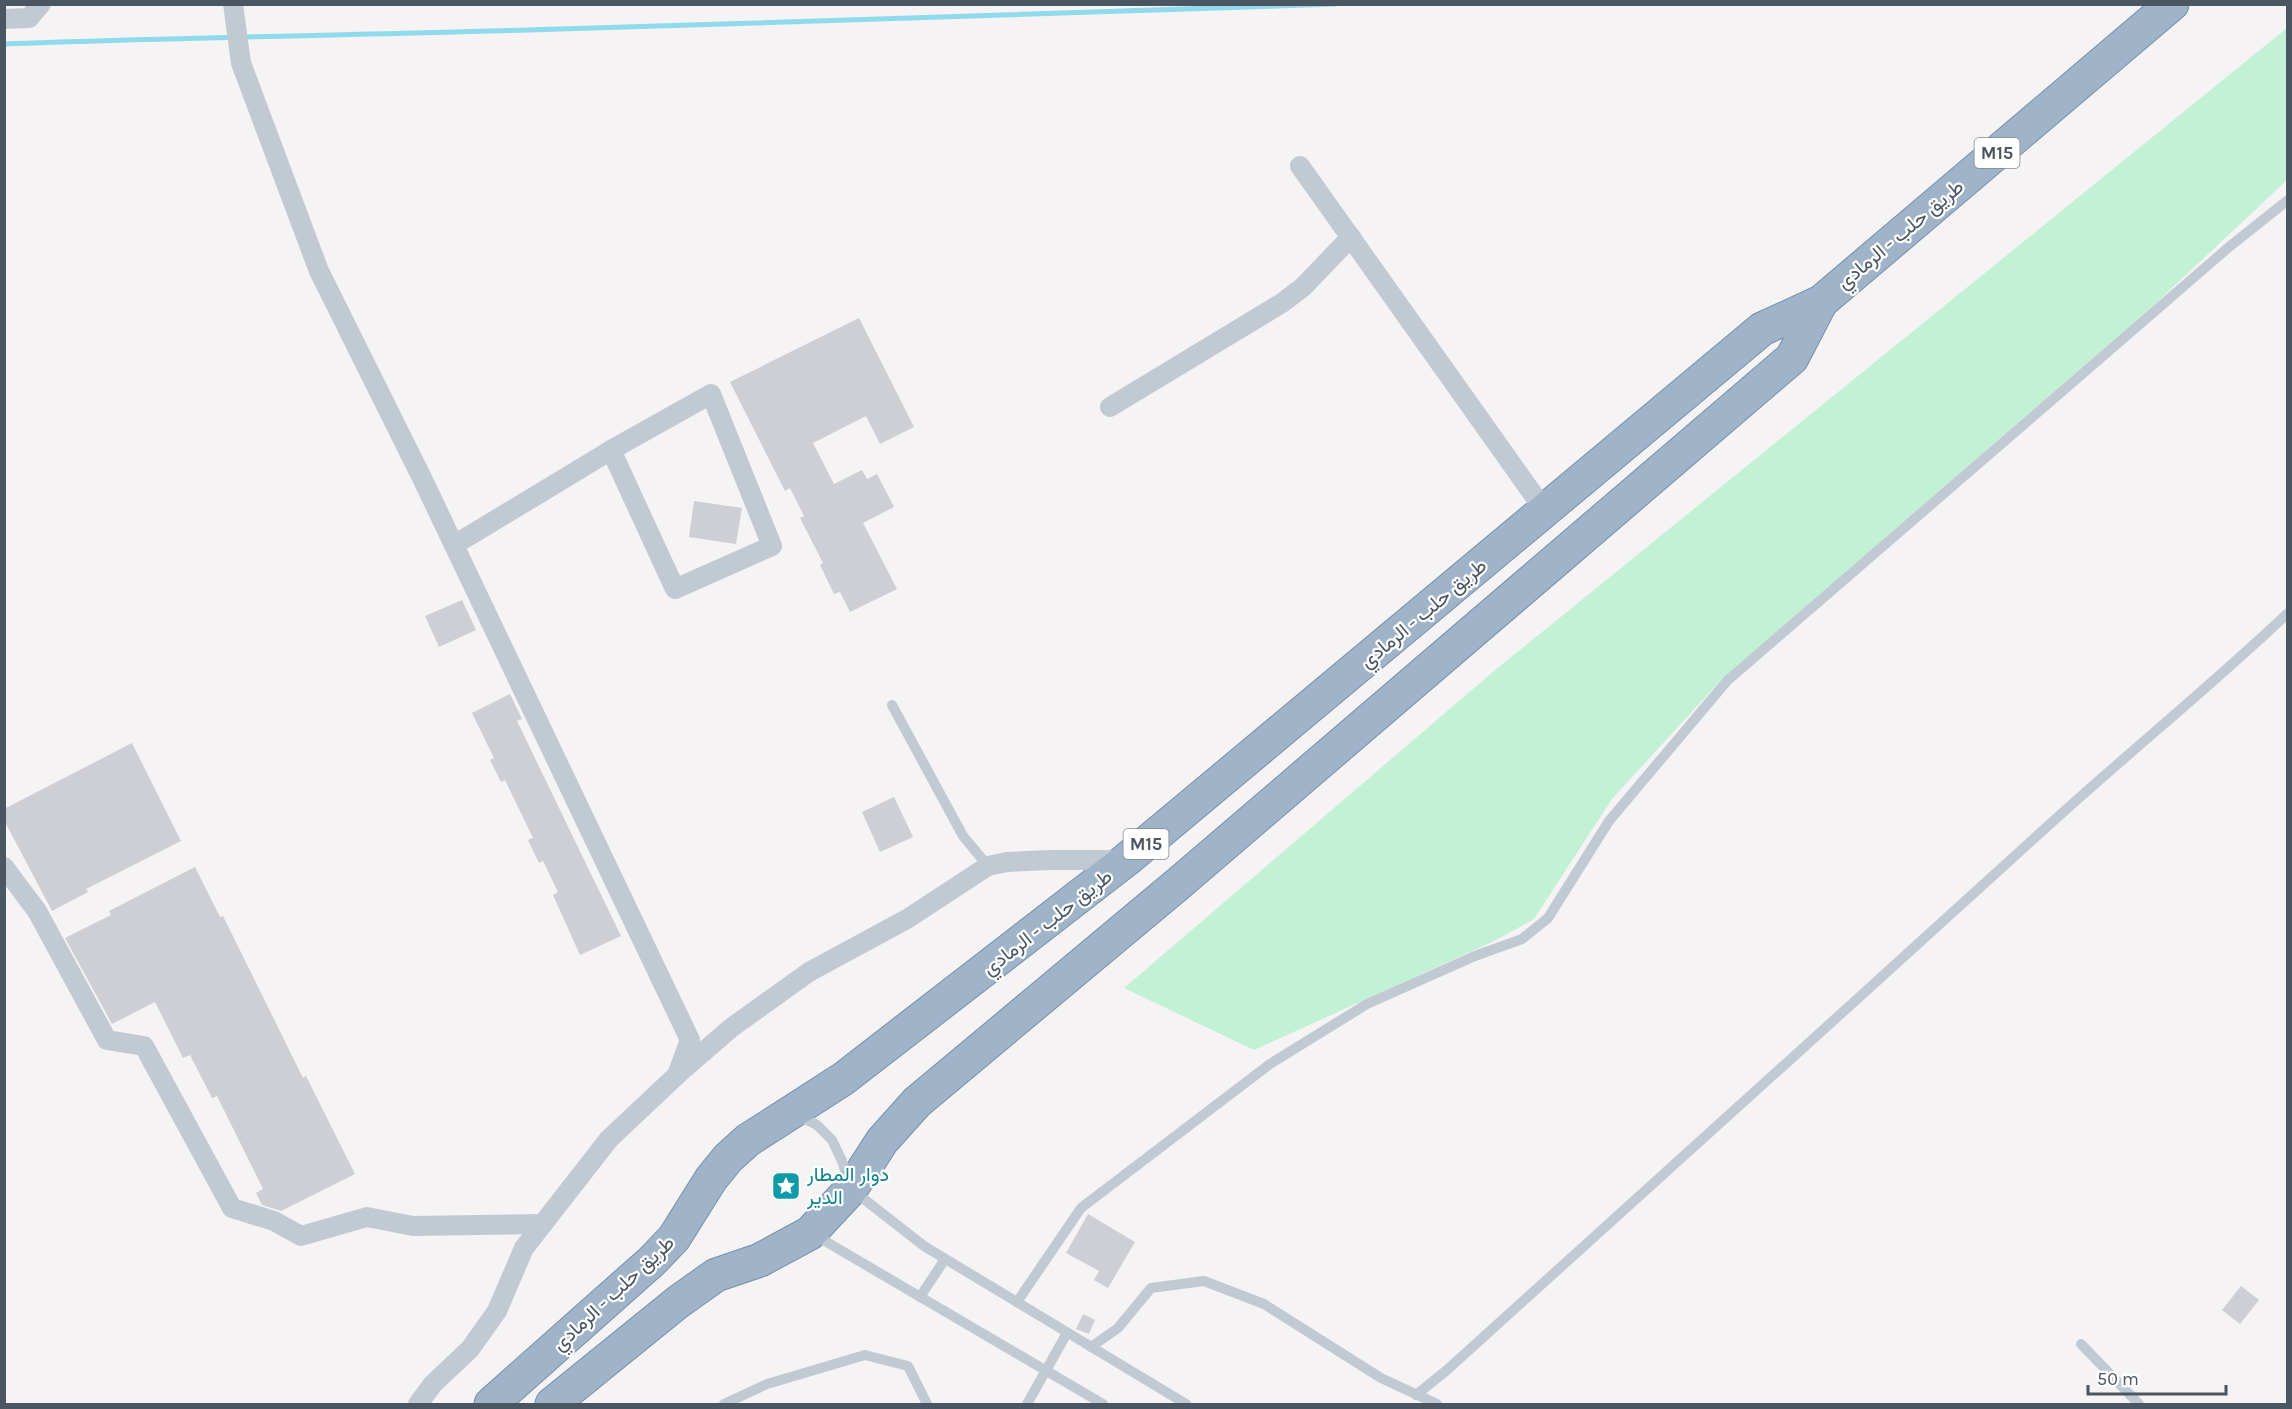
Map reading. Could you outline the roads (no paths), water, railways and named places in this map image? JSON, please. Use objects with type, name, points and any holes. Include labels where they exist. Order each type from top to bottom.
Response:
[{"type":"highway","name":"طريق حلب - الرمادي","points":[[491,1404],[652,1262],[674,1238],[711,1179],[728,1158],[767,1126],[850,1074],[1126,860],[1762,329],[1821,302],[2172,4]]},
{"type":"highway","name":"طريق حلب - الرمادي","points":[[552,1404],[678,1302],[716,1275],[760,1260],[810,1233],[851,1189],[882,1141],[917,1102],[1178,884],[1792,358],[1821,302]]},
{"type":"street","points":[[4,19],[29,18],[41,4]]},
{"type":"street","points":[[233,4],[241,63],[319,271],[454,544],[690,1040],[677,1075]]},
{"type":"street","points":[[1300,166],[1545,511]]},
{"type":"street","points":[[1110,407],[1282,303],[1303,287],[1351,237]]},
{"type":"street","points":[[454,544],[611,450],[711,394],[772,546],[675,589],[611,450]]},
{"type":"street","points":[[418,1404],[433,1384],[470,1349],[497,1311],[524,1248],[609,1139],[731,1028],[809,972],[907,919],[988,866],[1007,862],[1050,860],[1126,860]]},
{"type":"street","points":[[4,867],[37,911],[107,1040],[144,1046],[232,1208],[274,1221],[301,1236],[367,1217],[413,1226],[543,1224]]},
{"type":"lane","points":[[1017,1302],[1081,1208],[1270,1064],[1367,1004],[1475,956],[1522,939],[1548,918],[1609,821],[1727,681],[2229,247],[2288,200]]},
{"type":"lane","points":[[1416,1395],[1447,1370],[2053,822],[2288,613]]},
{"type":"lane","points":[[892,705],[963,836],[988,866]]},
{"type":"lane","points":[[791,1112],[817,1125],[832,1140],[851,1189],[924,1246],[1186,1404]]},
{"type":"lane","points":[[810,1233],[1103,1404]]},
{"type":"lane","points":[[920,1297],[945,1259]]},
{"type":"lane","points":[[1090,1347],[1118,1328],[1151,1288],[1204,1281],[1264,1304],[1381,1378],[1437,1404]]},
{"type":"lane","points":[[1027,1404],[1067,1333]]},
{"type":"lane","points":[[2081,1344],[2139,1404]]},
{"type":"lane","points":[[724,1404],[767,1384],[865,1355],[908,1366],[927,1404]]},
{"type":"waterway","points":[[4,44],[1336,4]]},
{"type":"place","name":"دوار المطار الدير","points":[[786,1186]]}]
